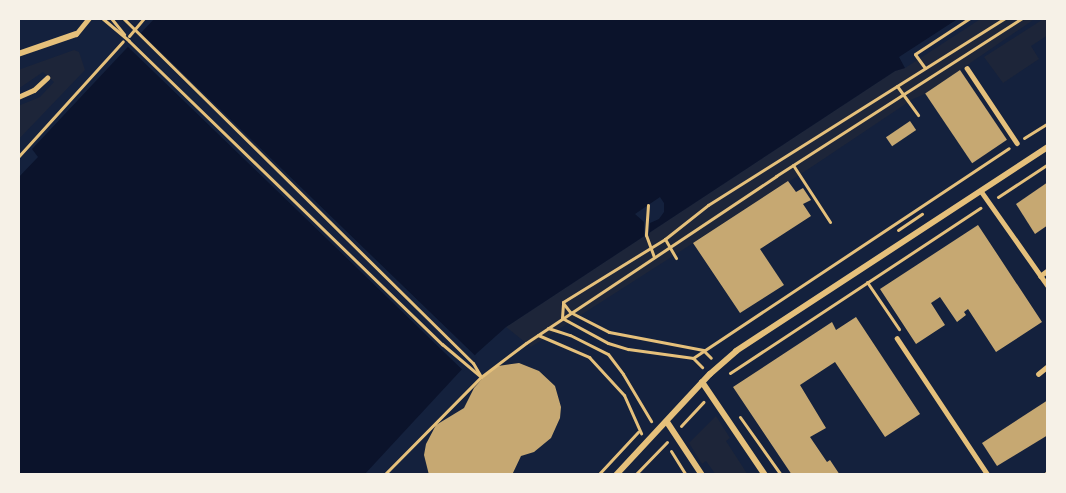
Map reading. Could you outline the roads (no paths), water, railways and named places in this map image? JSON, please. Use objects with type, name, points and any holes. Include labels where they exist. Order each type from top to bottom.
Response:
[{"type":"street","points":[[18,54],[76,34],[87,19]]},
{"type":"street","points":[[616,475],[702,382],[736,351],[1048,147]]},
{"type":"street","points":[[702,382],[765,475]]},
{"type":"street","points":[[667,422],[702,475]]},
{"type":"lane","points":[[967,68],[1017,143]]},
{"type":"lane","points":[[18,97],[34,90],[46,78]]},
{"type":"lane","points":[[981,191],[1048,286]]},
{"type":"lane","points":[[1040,276],[1048,270]]},
{"type":"lane","points":[[897,338],[988,475]]},
{"type":"lane","points":[[1038,374],[1048,366]]}]
